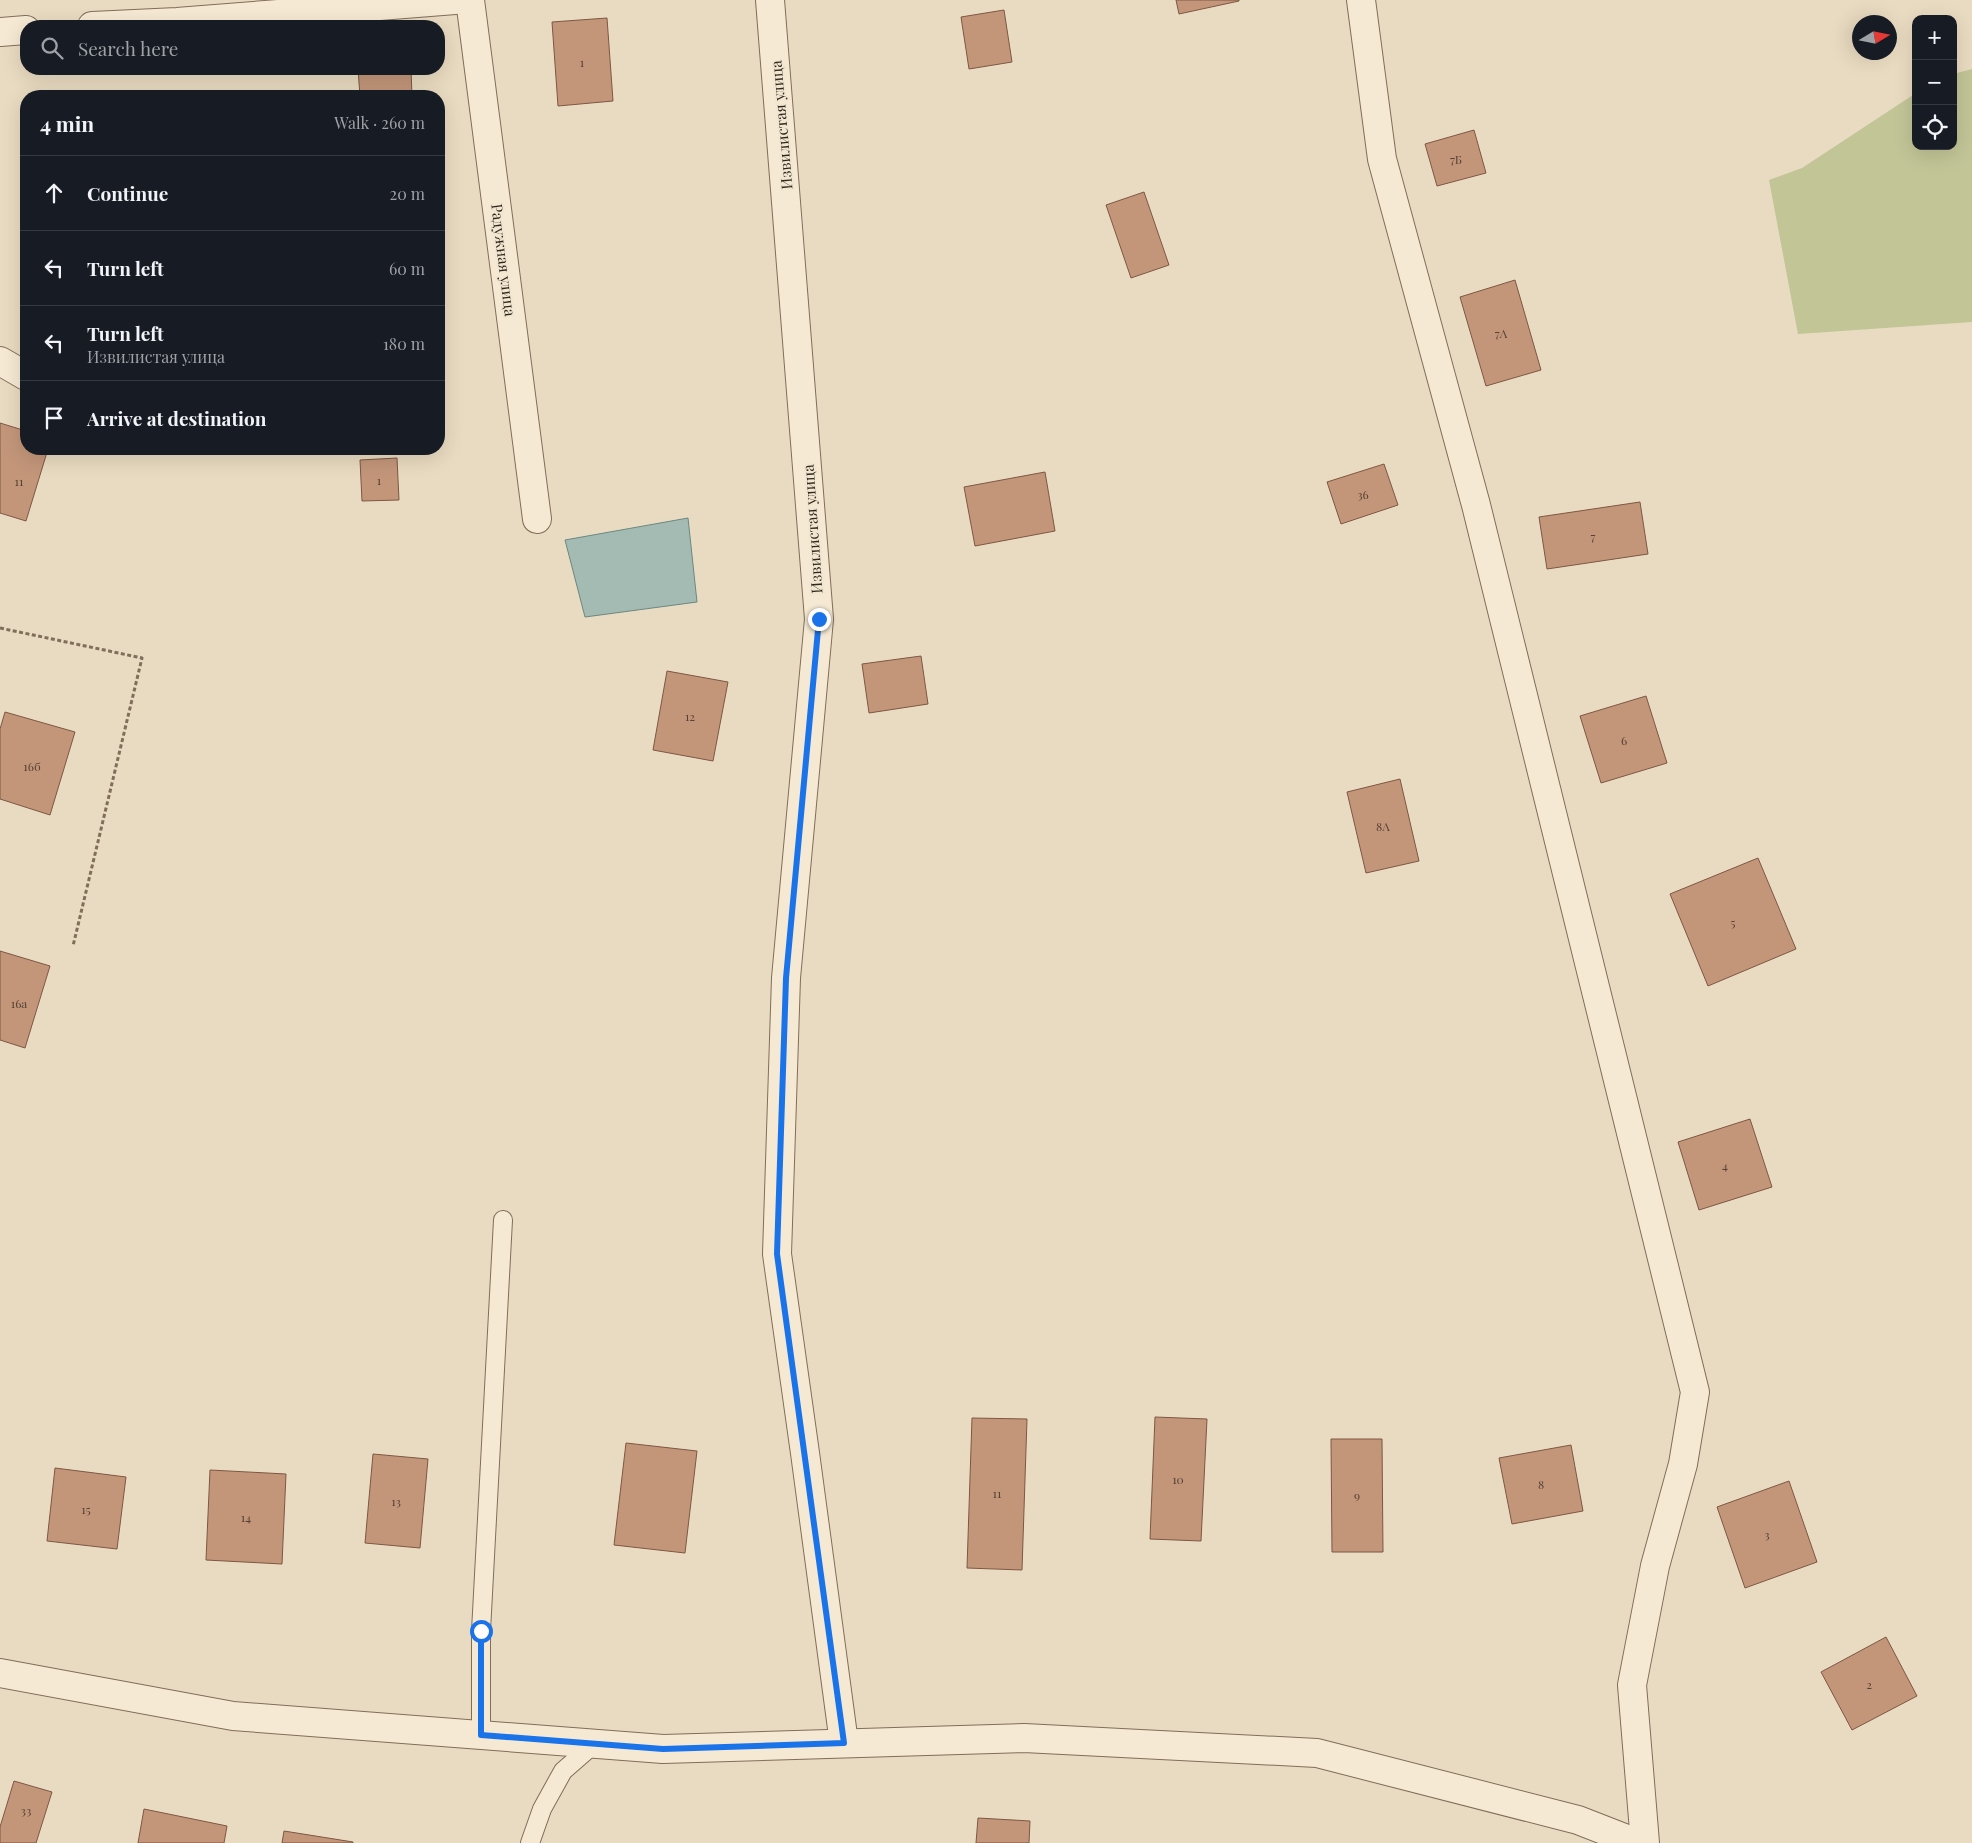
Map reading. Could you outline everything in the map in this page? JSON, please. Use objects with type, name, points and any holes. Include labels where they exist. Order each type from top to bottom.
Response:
[{"type":"street","points":[[176,20],[455,0]]},
{"type":"street","name":"Радужная улица","points":[[470,0],[538,519]]},
{"type":"street","name":"Извилистая улица","points":[[770,0],[819,619],[786,978],[777,1254],[844,1743]]},
{"type":"street","points":[[1361,0],[1382,159],[1476,505],[1695,1392],[1683,1464],[1654,1566],[1632,1685],[1645,1843]]},
{"type":"street","points":[[0,32],[20,30]]},
{"type":"street","points":[[0,361],[20,373]]},
{"type":"street","points":[[0,1673],[233,1716],[663,1749],[1024,1738],[1317,1753],[1578,1820],[1637,1843]]},
{"type":"lane","points":[[481,1735],[481,1631],[503,1220]]},
{"type":"lane","points":[[530,1843],[542,1809],[563,1771],[594,1744]]},
{"type":"path","points":[[0,628],[142,658],[73,946]]},
{"type":"green space","points":[[1972,69],[1972,322],[1798,334],[1769,180],[1802,168],[1912,96],[1912,150],[1957,150],[1957,73]]},
{"type":"water","points":[[688,518],[697,602],[585,617],[565,540]]},
{"type":"building","points":[[1176,0],[1239,0],[1239,1],[1179,14]]},
{"type":"building","points":[[1004,10],[1012,62],[969,69],[961,17]]},
{"type":"building","points":[[607,18],[613,101],[558,106],[552,22]]},
{"type":"building","points":[[358,75],[411,75],[412,90],[360,90]]},
{"type":"building","points":[[1474,130],[1486,173],[1437,186],[1425,144]]},
{"type":"building","points":[[1144,192],[1169,265],[1131,278],[1106,205]]},
{"type":"building","points":[[1515,280],[1541,370],[1486,386],[1460,297]]},
{"type":"building","points":[[0,423],[20,429],[20,455],[46,455],[26,521],[0,513]]},
{"type":"building","points":[[397,458],[399,500],[362,501],[360,460]]},
{"type":"building","points":[[1384,464],[1398,505],[1341,524],[1327,482]]},
{"type":"building","points":[[1045,472],[1055,531],[975,546],[964,487]]},
{"type":"building","points":[[1640,502],[1648,554],[1547,569],[1539,517]]},
{"type":"building","points":[[921,656],[928,704],[869,713],[862,664]]},
{"type":"building","points":[[667,671],[728,682],[713,761],[653,750]]},
{"type":"building","points":[[1646,696],[1667,763],[1601,783],[1580,716]]},
{"type":"building","points":[[5,712],[75,732],[50,815],[0,799],[0,729]]},
{"type":"building","points":[[1400,779],[1419,861],[1366,873],[1347,792]]},
{"type":"building","points":[[1758,858],[1796,949],[1708,986],[1670,894]]},
{"type":"building","points":[[0,951],[50,966],[25,1048],[0,1040]]},
{"type":"building","points":[[1750,1119],[1772,1187],[1699,1210],[1678,1142]]},
{"type":"building","points":[[1155,1417],[1207,1419],[1201,1541],[1150,1539]]},
{"type":"building","points":[[972,1418],[1027,1419],[1022,1570],[967,1568]]},
{"type":"building","points":[[1331,1439],[1382,1439],[1383,1552],[1332,1552]]},
{"type":"building","points":[[626,1443],[697,1451],[685,1553],[614,1545]]},
{"type":"building","points":[[1571,1445],[1583,1511],[1512,1524],[1499,1458]]},
{"type":"building","points":[[373,1454],[428,1459],[420,1548],[365,1543]]},
{"type":"building","points":[[55,1468],[126,1477],[117,1549],[47,1541]]},
{"type":"building","points":[[210,1470],[286,1474],[282,1564],[206,1560]]},
{"type":"building","points":[[1789,1481],[1817,1562],[1745,1588],[1717,1507]]},
{"type":"building","points":[[1886,1637],[1917,1696],[1852,1730],[1821,1672]]},
{"type":"building","points":[[14,1781],[52,1792],[36,1843],[0,1843],[0,1827]]},
{"type":"building","points":[[144,1809],[227,1826],[224,1843],[138,1843]]},
{"type":"building","points":[[978,1818],[1030,1821],[1029,1843],[976,1843]]},
{"type":"building","points":[[284,1831],[353,1842],[353,1843],[282,1843]]},
{"type":"route","points":[[481,1631],[481,1735],[663,1749],[844,1743],[777,1254],[786,978],[819,619]]}]
